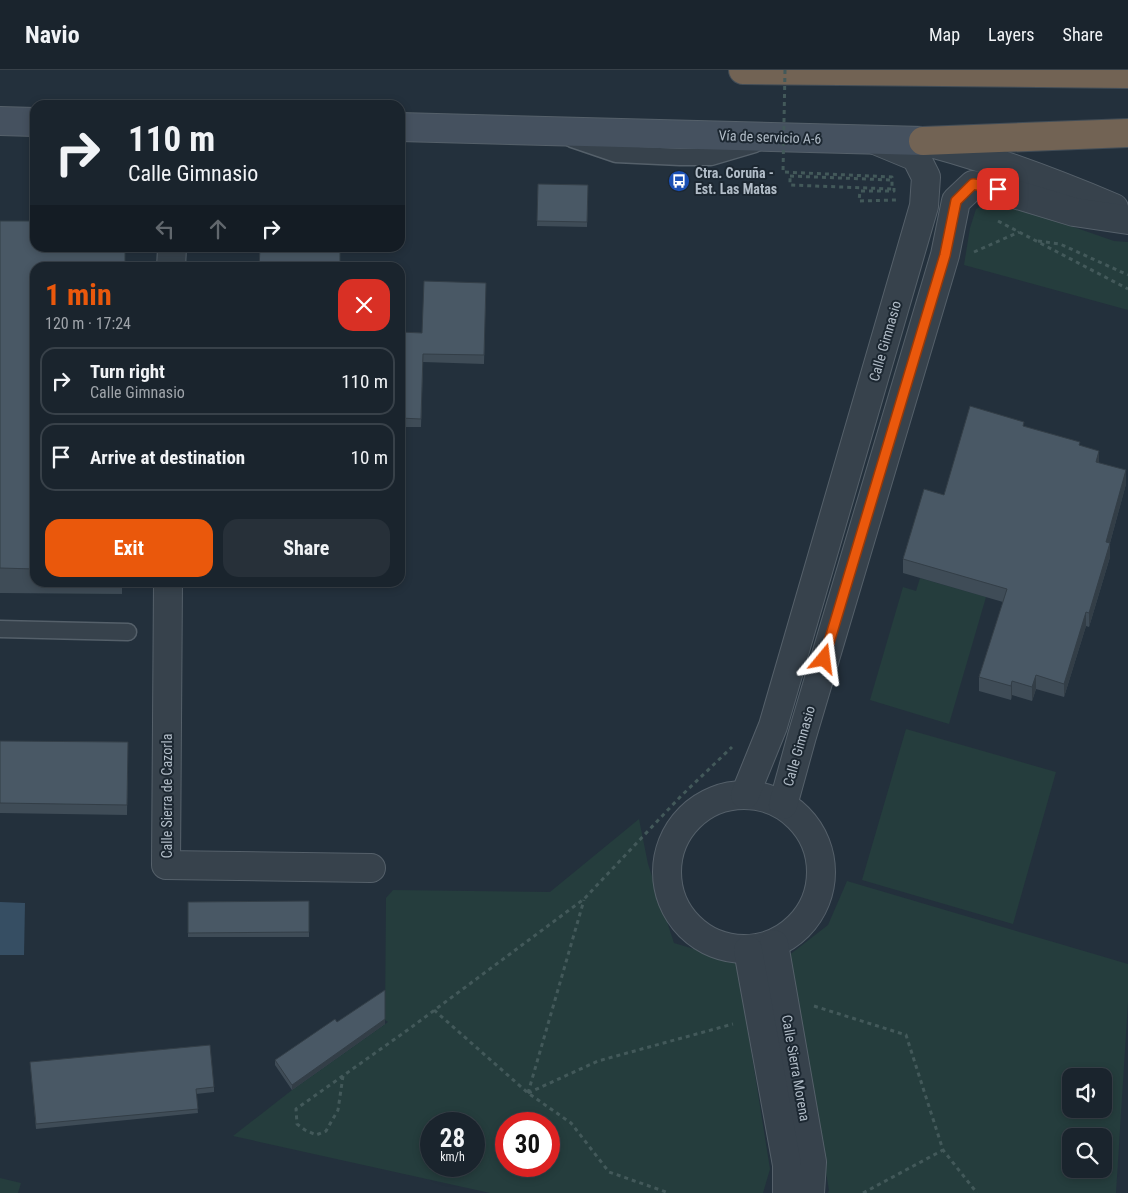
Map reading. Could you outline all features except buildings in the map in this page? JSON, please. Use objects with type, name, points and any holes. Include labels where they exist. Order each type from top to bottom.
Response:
[{"type":"highway","points":[[743,70],[1128,74]]},
{"type":"highway","points":[[922,141],[1128,133]]},
{"type":"street","points":[[0,121],[30,122]]},
{"type":"street","name":"Vía de servicio A-6","points":[[405,127],[922,141],[972,154],[1084,195],[1128,214]]},
{"type":"street","name":"Calle Gimnasio","points":[[745,795],[773,726],[924,206],[926,177],[916,157],[875,140]]},
{"type":"street","name":"Calle Gimnasio","points":[[783,805],[945,255],[956,201],[973,184],[998,189],[1074,212],[1128,220]]},
{"type":"street","name":"Calle Sierra de Cazorla","points":[[168,587],[166,865],[371,868]]},
{"type":"street","points":[[745,795],[765,798],[783,805],[802,820],[815,841],[822,865],[820,889],[811,912],[795,931],[761,947],[724,948],[701,937],[683,920],[672,899],[667,874],[670,850],[681,827],[698,810],[721,799],[745,795]]},
{"type":"street","name":"Calle Sierra Morena","points":[[761,947],[773,1013],[812,1162],[810,1193]]},
{"type":"street","name":"Calle Sierra Morena","points":[[773,1013],[787,1165],[787,1193]]},
{"type":"lane","points":[[0,629],[128,632]]},
{"type":"path","points":[[786,70],[783,172],[892,177],[892,183],[892,188],[790,185],[790,176],[885,180],[895,180],[894,191],[860,190]]},
{"type":"path","points":[[993,218],[1128,289]]},
{"type":"path","points":[[973,252],[1019,232]]},
{"type":"path","points":[[1035,241],[1060,244],[1128,275]]},
{"type":"path","points":[[343,1076],[338,1110],[326,1131],[316,1134],[305,1130],[297,1124],[296,1109],[584,899],[680,796],[734,745]]},
{"type":"path","points":[[528,1093],[584,899]]},
{"type":"path","points":[[528,1093],[598,1061],[805,1004],[906,1035],[943,1150],[977,1193]]},
{"type":"path","points":[[434,1010],[528,1093],[571,1123],[609,1172],[669,1193]]},
{"type":"path","points":[[863,1193],[943,1150]]},
{"type":"green space","points":[[993,199],[1114,241],[1128,242],[1128,310],[964,265],[970,228],[976,209]]},
{"type":"green space","points":[[920,578],[986,597],[949,724],[870,700],[903,587],[916,591]]},
{"type":"green space","points":[[906,729],[1056,772],[1013,924],[862,880]]},
{"type":"green space","points":[[639,819],[648,864],[674,943],[737,962],[770,1169],[763,1193],[490,1193],[233,1136],[292,1090],[388,1022],[385,1020],[386,898],[393,890],[550,892]]},
{"type":"green space","points":[[847,881],[1128,964],[1128,1002],[1116,1193],[828,1193],[788,956],[828,925]]},
{"type":"green space","points":[[0,1178],[21,1183],[18,1193],[0,1193]]},
{"type":"water","points":[[0,902],[25,903],[24,955],[0,955]]},
{"type":"place","name":"Ctra. Coruña - Est. Las Matas","points":[[679,181]]},
{"type":"route","points":[[824,659],[945,255],[956,201],[973,184],[998,189]]}]
